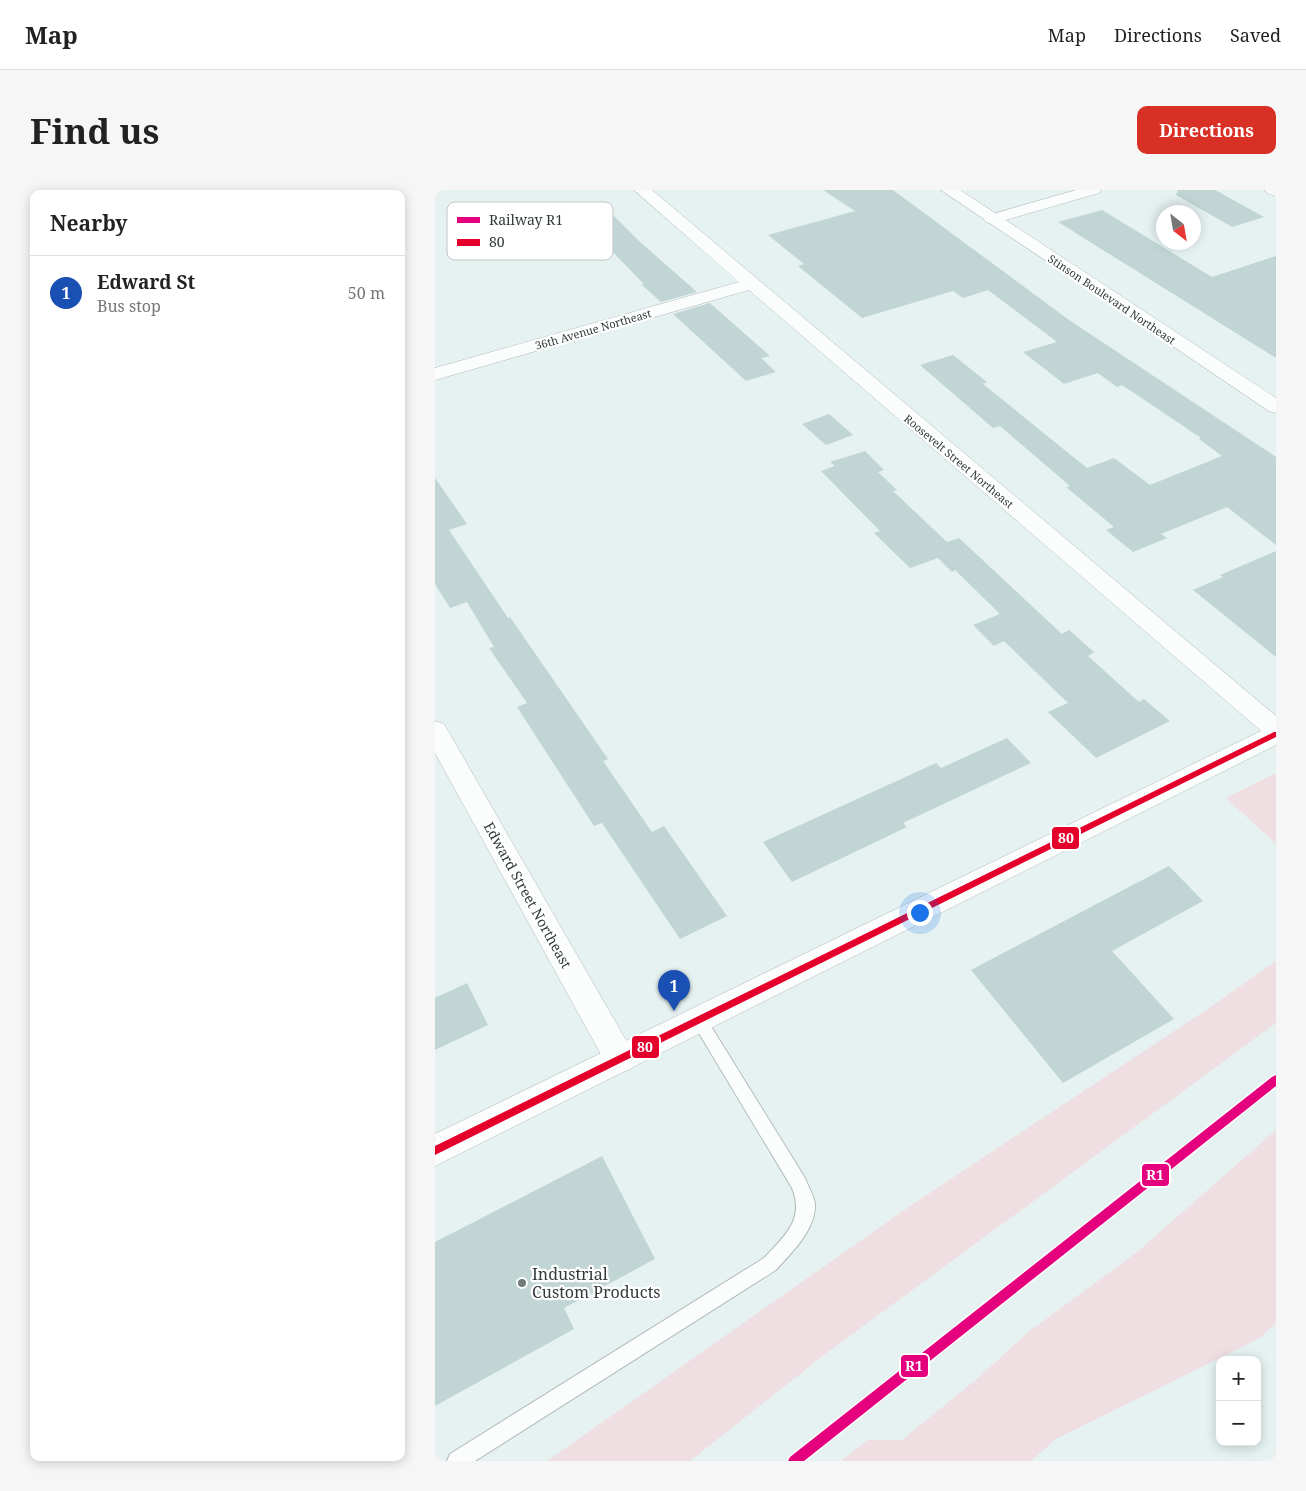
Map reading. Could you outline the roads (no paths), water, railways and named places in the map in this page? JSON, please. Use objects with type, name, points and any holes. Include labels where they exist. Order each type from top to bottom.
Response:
[{"type":"street","name":"Roosevelt Street Northeast","points":[[642,190],[1276,732]]},
{"type":"street","name":"Stinson Boulevard Northeast","points":[[949,190],[1276,407]]},
{"type":"street","points":[[992,219],[1093,190]]},
{"type":"street","name":"36th Avenue Northeast","points":[[435,374],[751,284]]},
{"type":"street","name":"Edward Street Northeast","points":[[435,730],[620,1059]]},
{"type":"street","points":[[435,1151],[1276,732]]},
{"type":"lane","points":[[457,1461],[770,1264],[792,1239],[804,1220],[806,1202],[799,1184],[699,1020]]},
{"type":"rail line","name":"R1","points":[[794,1461],[1276,1080]]},
{"type":"place","name":"Edward St","points":[[674,1011]]},
{"type":"place","name":"Industrial Custom Products","points":[[522,1283]]}]
